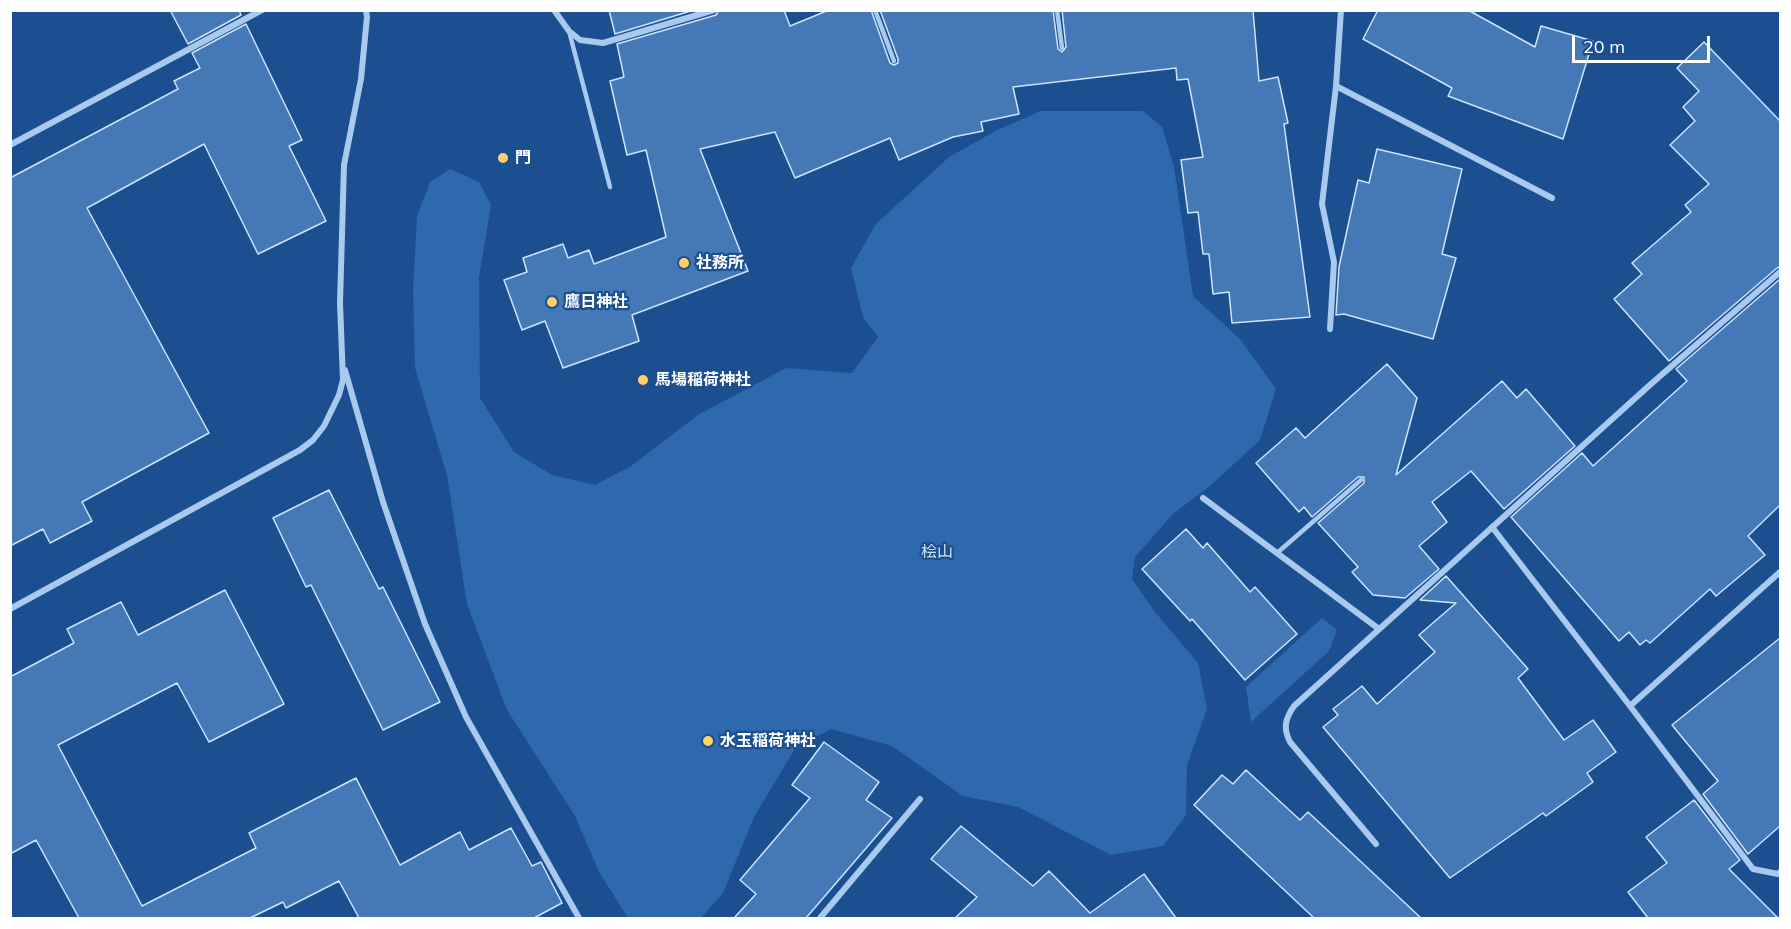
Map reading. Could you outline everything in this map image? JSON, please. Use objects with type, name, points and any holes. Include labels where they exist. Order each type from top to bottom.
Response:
[{"type":"street","points":[[10,145],[262,10]]},
{"type":"street","points":[[10,609],[300,450],[313,440],[324,426],[343,380],[340,303],[344,165],[361,79],[366,10]]},
{"type":"street","points":[[554,10],[569,31],[580,40],[603,43],[714,10]]},
{"type":"street","points":[[1330,329],[1334,262],[1322,204],[1336,86],[1341,10]]},
{"type":"street","points":[[1336,86],[1552,198]]},
{"type":"street","points":[[1376,844],[1290,742],[1285,724],[1287,715],[1294,706],[1651,384],[1780,272]]},
{"type":"street","points":[[344,364],[383,502],[425,624],[466,717],[579,918]]},
{"type":"street","points":[[1203,498],[1379,629]]},
{"type":"street","points":[[1492,527],[1753,869],[1778,874],[1780,872]]},
{"type":"street","points":[[1630,706],[1780,572]]},
{"type":"street","points":[[820,918],[920,799]]},
{"type":"lane","points":[[875,10],[894,61]]},
{"type":"lane","points":[[1057,10],[1062,48]]},
{"type":"lane","points":[[569,31],[610,187]]},
{"type":"lane","points":[[1277,553],[1361,480]]},
{"type":"green space","name":"桧山","points":[[1041,111],[1143,111],[1162,127],[1174,167],[1193,296],[1241,340],[1276,389],[1260,440],[1210,486],[1174,513],[1135,557],[1132,579],[1155,612],[1198,663],[1207,709],[1187,765],[1186,815],[1163,846],[1111,855],[1018,807],[963,796],[892,746],[831,729],[796,747],[754,817],[723,893],[701,918],[628,918],[599,872],[575,816],[507,710],[467,604],[447,475],[415,368],[413,290],[417,216],[430,182],[450,169],[479,182],[491,205],[479,278],[480,398],[514,452],[552,475],[595,485],[631,466],[698,415],[786,368],[852,373],[878,337],[863,317],[851,268],[876,224],[949,157],[997,130]]},
{"type":"green space","points":[[1322,618],[1337,630],[1329,651],[1251,722],[1246,687]]},
{"type":"building","points":[[170,10],[239,10],[241,15],[188,44]]},
{"type":"building","points":[[609,10],[694,10],[615,34]]},
{"type":"building","points":[[719,10],[784,10],[790,26],[829,10],[871,10],[890,63],[894,65],[898,63],[898,59],[880,10],[1053,10],[1058,49],[1062,52],[1066,47],[1062,10],[1253,10],[1259,81],[1278,77],[1288,123],[1284,124],[1310,317],[1232,323],[1229,292],[1213,294],[1209,254],[1203,254],[1198,212],[1188,213],[1181,160],[1203,157],[1188,79],[1177,80],[1176,68],[1013,87],[1019,114],[981,122],[983,131],[953,137],[899,160],[890,138],[795,178],[775,132],[700,149],[748,271],[632,315],[639,341],[563,368],[545,321],[522,330],[504,280],[527,272],[523,258],[563,244],[568,258],[589,250],[594,264],[666,237],[646,150],[627,155],[610,81],[624,77],[617,44],[716,15]]},
{"type":"building","points":[[1378,10],[1468,10],[1535,47],[1541,26],[1593,41],[1563,139],[1448,96],[1452,88],[1363,39]]},
{"type":"building","points":[[246,24],[302,140],[289,146],[326,221],[258,254],[204,144],[87,208],[209,433],[82,502],[92,521],[50,543],[43,529],[10,546],[10,178],[178,89],[174,81],[200,68],[192,53]]},
{"type":"building","points":[[1704,42],[1780,121],[1780,267],[1669,361],[1614,299],[1642,274],[1632,263],[1691,212],[1685,205],[1709,184],[1670,145],[1695,121],[1683,107],[1699,91],[1677,68]]},
{"type":"building","points":[[1377,149],[1462,169],[1442,254],[1456,258],[1433,339],[1344,314],[1336,315],[1339,267],[1358,180],[1369,183]]},
{"type":"building","points":[[1780,279],[1780,505],[1748,536],[1765,555],[1716,596],[1710,589],[1650,643],[1646,640],[1640,645],[1629,632],[1619,641],[1511,517],[1582,453],[1593,466],[1687,381],[1676,369]]},
{"type":"building","points":[[1387,364],[1417,398],[1396,475],[1502,381],[1517,398],[1526,389],[1575,446],[1504,509],[1471,471],[1432,502],[1447,522],[1419,546],[1439,569],[1405,598],[1373,595],[1352,572],[1358,567],[1318,523],[1364,483],[1364,477],[1358,477],[1312,517],[1304,507],[1299,512],[1256,463],[1296,428],[1305,438]]},
{"type":"building","points":[[329,490],[379,589],[383,587],[440,702],[383,730],[311,585],[306,587],[273,518]]},
{"type":"building","points":[[1186,529],[1203,548],[1207,543],[1250,592],[1255,587],[1297,634],[1245,680],[1192,619],[1190,621],[1142,569]]},
{"type":"building","points":[[1446,576],[1528,669],[1518,678],[1564,740],[1593,720],[1616,752],[1587,773],[1593,782],[1546,816],[1543,813],[1450,878],[1323,727],[1338,715],[1333,709],[1362,686],[1377,704],[1435,652],[1419,635],[1456,603],[1420,600]]},
{"type":"building","points":[[225,590],[284,704],[209,742],[177,683],[58,745],[142,906],[256,848],[249,833],[356,778],[400,865],[460,832],[469,850],[511,828],[532,866],[541,862],[562,903],[534,918],[359,918],[339,881],[286,908],[283,902],[250,918],[79,918],[36,840],[10,854],[10,677],[74,643],[67,629],[121,602],[138,635]]},
{"type":"building","points":[[1780,638],[1780,826],[1748,854],[1703,794],[1718,781],[1672,725]]},
{"type":"building","points":[[824,742],[879,782],[866,800],[892,818],[806,918],[734,918],[756,894],[740,880],[810,798],[792,785]]},
{"type":"building","points":[[1246,770],[1300,820],[1308,812],[1421,918],[1314,918],[1194,805],[1222,775],[1233,784]]},
{"type":"building","points":[[1694,800],[1740,860],[1729,869],[1778,918],[1648,918],[1628,892],[1667,863],[1646,837]]},
{"type":"building","points":[[961,826],[1033,886],[1049,871],[1090,913],[1144,874],[1176,918],[955,918],[977,897],[931,859]]},
{"type":"place","name":"門","points":[[503,158]]},
{"type":"place","name":"社務所","points":[[684,263]]},
{"type":"place","name":"鷹日神社","points":[[552,302]]},
{"type":"place","name":"馬場稲荷神社","points":[[643,380]]},
{"type":"place","name":"水玉稲荷神社","points":[[708,741]]}]
